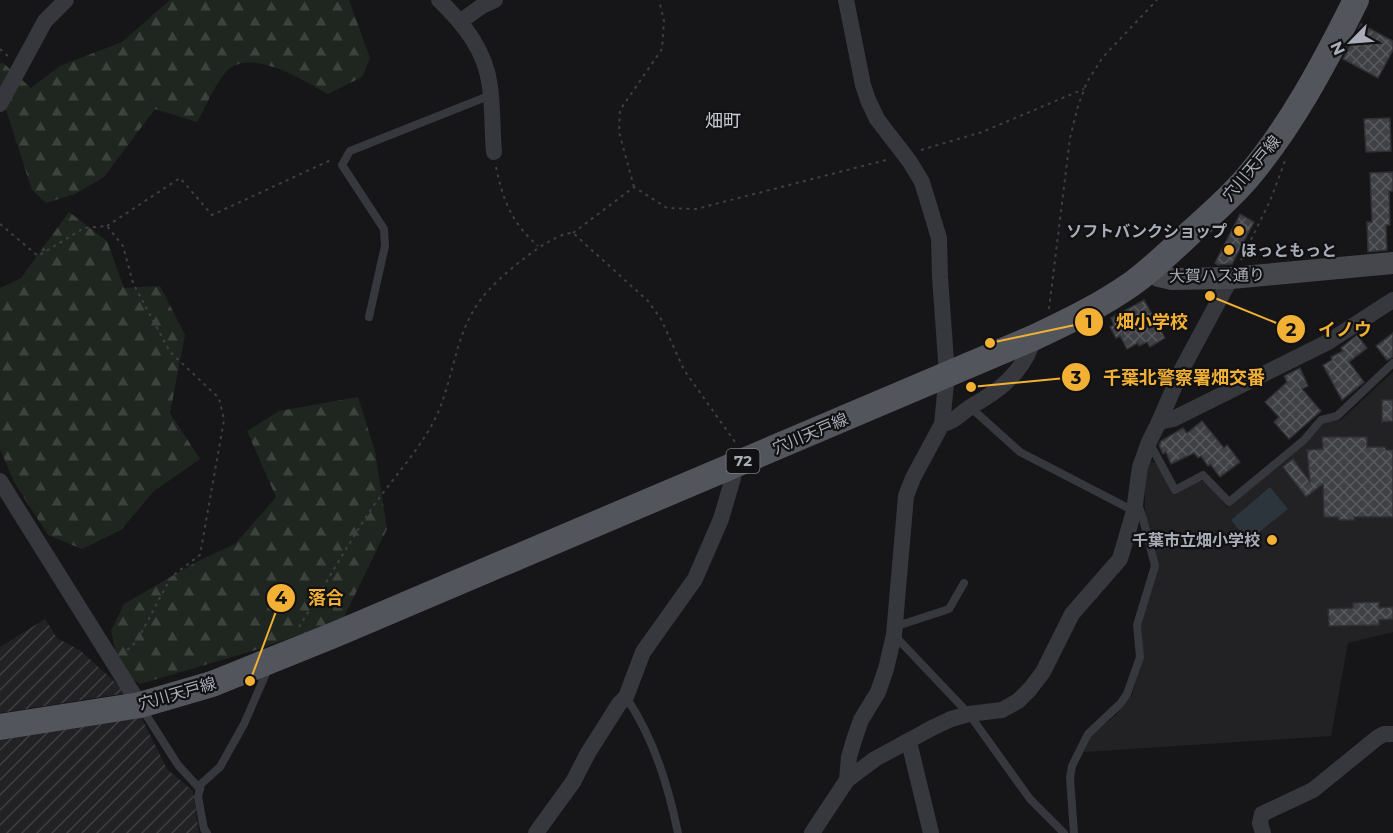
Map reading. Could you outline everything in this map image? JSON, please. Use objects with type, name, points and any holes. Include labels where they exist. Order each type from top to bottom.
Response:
[{"type":"main road","name":"穴川天戸線","points":[[0,727],[140,705],[212,684],[277,659],[1040,334],[1132,284],[1223,203],[1246,179],[1284,128],[1306,93],[1356,0]]},
{"type":"street","points":[[0,104],[45,21],[66,0]]},
{"type":"street","points":[[439,0],[461,21],[481,53],[490,86],[494,152]]},
{"type":"street","points":[[461,21],[495,0]]},
{"type":"street","points":[[846,0],[868,100],[877,119],[905,155],[922,182],[939,238],[947,374],[942,424],[913,477],[906,496],[894,631],[878,692],[861,720],[854,740],[849,757],[847,780]]},
{"type":"street","name":"大賀ハス通り","points":[[1149,270],[1159,276],[1172,279],[1231,278],[1393,263]]},
{"type":"street","points":[[812,833],[847,780],[875,759],[942,723],[969,714],[1002,710],[1018,701],[1030,690],[1043,672],[1072,614],[1120,559],[1135,505],[1140,467],[1149,442],[1182,369],[1231,278]]},
{"type":"street","points":[[1159,422],[1173,419],[1328,342],[1393,300]]},
{"type":"street","points":[[942,424],[949,423],[987,397],[1016,371],[1040,334]]},
{"type":"street","points":[[536,833],[573,782],[588,753],[626,697],[643,652],[695,579],[721,519],[740,462]]},
{"type":"street","points":[[0,482],[140,705]]},
{"type":"street","points":[[1263,833],[1260,823],[1262,814],[1304,796],[1377,738],[1384,734],[1393,734]]},
{"type":"street","points":[[909,742],[931,833]]},
{"type":"lane","points":[[369,317],[385,246],[384,229],[342,165],[350,151],[491,95]]},
{"type":"lane","points":[[1149,442],[1175,490],[1203,475],[1229,502],[1304,440],[1321,420],[1337,416],[1393,363]]},
{"type":"lane","points":[[970,407],[1020,452],[1135,505],[1143,519],[1155,566],[1137,625],[1140,657],[1127,694],[1121,703],[1088,734],[1072,766],[1070,778],[1074,833]]},
{"type":"lane","points":[[964,583],[949,609],[894,631],[969,714],[1030,799],[1064,833]]},
{"type":"lane","points":[[207,833],[204,830],[198,796],[201,784],[220,766],[277,659]]},
{"type":"lane","points":[[626,697],[642,720],[660,762],[678,833]]},
{"type":"lane","points":[[140,705],[178,765],[200,789]]},
{"type":"path","points":[[658,0],[664,21],[662,49],[620,110],[619,132],[634,186],[667,208],[696,208],[905,155],[982,132],[1084,88]]},
{"type":"path","points":[[1040,334],[1070,138],[1084,88],[1103,57],[1156,0]]},
{"type":"path","points":[[1231,278],[1270,201],[1285,162],[1287,144],[1284,128]]},
{"type":"path","points":[[0,224],[38,256],[84,228],[107,226],[180,178],[212,215],[350,151]]},
{"type":"path","points":[[494,152],[500,187],[508,208],[523,233],[538,246]]},
{"type":"path","points":[[573,233],[634,186]]},
{"type":"path","points":[[107,226],[123,246],[133,283],[170,352],[219,398],[224,420],[200,555],[171,577],[137,641],[114,663]]},
{"type":"path","points":[[277,659],[369,512],[407,465],[435,420],[443,402],[465,330],[483,296],[538,246],[566,232],[573,233],[648,301],[660,320],[684,370],[740,462]]},
{"type":"shaded area","name":"千葉市立畑小学校","points":[[1393,372],[1393,632],[1348,643],[1331,736],[1084,752],[1091,736],[1115,716],[1132,695],[1143,655],[1141,625],[1158,565],[1145,515],[1145,469],[1148,461],[1156,463],[1175,495],[1199,481],[1205,481],[1227,507],[1310,438],[1323,423],[1341,420]]},
{"type":"shaded area","points":[[1270,487],[1288,509],[1248,541],[1231,520]]},
{"type":"shaded area","points":[[45,619],[57,638],[81,651],[127,693],[0,713],[0,647]]},
{"type":"shaded area","points":[[141,717],[167,769],[193,791],[199,833],[0,833],[0,739]]},
{"type":"green space","points":[[170,0],[349,0],[370,58],[362,77],[328,94],[276,68],[262,64],[235,65],[221,78],[197,122],[155,109],[104,177],[75,194],[46,203],[32,190],[5,107],[0,101],[0,64],[2,62],[31,88],[60,66],[122,42]]},
{"type":"green space","points":[[69,212],[107,241],[124,288],[160,286],[185,335],[170,413],[200,459],[154,491],[121,530],[82,549],[48,535],[14,482],[0,449],[0,288],[21,278]]},
{"type":"green space","points":[[358,397],[375,451],[387,529],[343,619],[259,649],[140,684],[120,671],[111,631],[124,604],[198,561],[235,544],[276,497],[247,431],[279,411]]},
{"type":"building","points":[[1361,24],[1393,41],[1393,50],[1378,78],[1343,59]]},
{"type":"building","points":[[1390,118],[1391,151],[1366,152],[1364,119]]},
{"type":"building","points":[[1393,172],[1393,191],[1389,191],[1390,225],[1386,225],[1387,250],[1368,252],[1367,222],[1372,222],[1370,173]]},
{"type":"building","points":[[1240,214],[1254,222],[1232,264],[1218,265],[1215,263]]},
{"type":"building","points":[[1144,300],[1165,338],[1150,347],[1147,342],[1139,346],[1138,343],[1127,349],[1120,336],[1116,338],[1110,327],[1114,325],[1111,318]]},
{"type":"building","points":[[1393,333],[1393,357],[1387,360],[1376,346]]},
{"type":"building","points":[[1357,335],[1367,348],[1349,362],[1364,382],[1342,400],[1323,365],[1332,360],[1331,357],[1343,351],[1341,348]]},
{"type":"building","points":[[1300,368],[1308,386],[1302,389],[1321,411],[1289,439],[1274,422],[1279,417],[1265,402],[1287,382],[1284,376]]},
{"type":"building","points":[[1382,400],[1393,400],[1393,421],[1382,422]]},
{"type":"building","points":[[1202,421],[1224,448],[1227,445],[1240,462],[1220,477],[1210,464],[1208,466],[1201,456],[1198,458],[1194,453],[1171,464],[1166,452],[1163,454],[1159,445],[1161,441],[1183,428],[1187,433]]},
{"type":"building","points":[[1322,437],[1367,437],[1367,447],[1385,447],[1386,450],[1393,450],[1393,517],[1354,517],[1354,520],[1339,520],[1338,517],[1324,517],[1323,484],[1306,497],[1283,467],[1293,459],[1310,482],[1307,450],[1323,449]]},
{"type":"building","points":[[1379,602],[1379,608],[1393,607],[1393,619],[1379,620],[1379,625],[1329,626],[1328,609],[1353,608],[1353,603]]},
{"type":"place","name":"ソフトバンクショップ","points":[[1239,231]]},
{"type":"place","name":"ほっともっと","points":[[1229,250]]},
{"type":"place","name":"イノウ","points":[[1210,296]]},
{"type":"place","name":"畑小学校","points":[[990,343]]},
{"type":"place","name":"千葉北警察署畑交番","points":[[971,387]]},
{"type":"place","name":"千葉市立畑小学校","points":[[1272,540]]},
{"type":"place","name":"落合","points":[[250,681]]},
{"type":"district","name":"畑町","points":[[723,121]]}]
